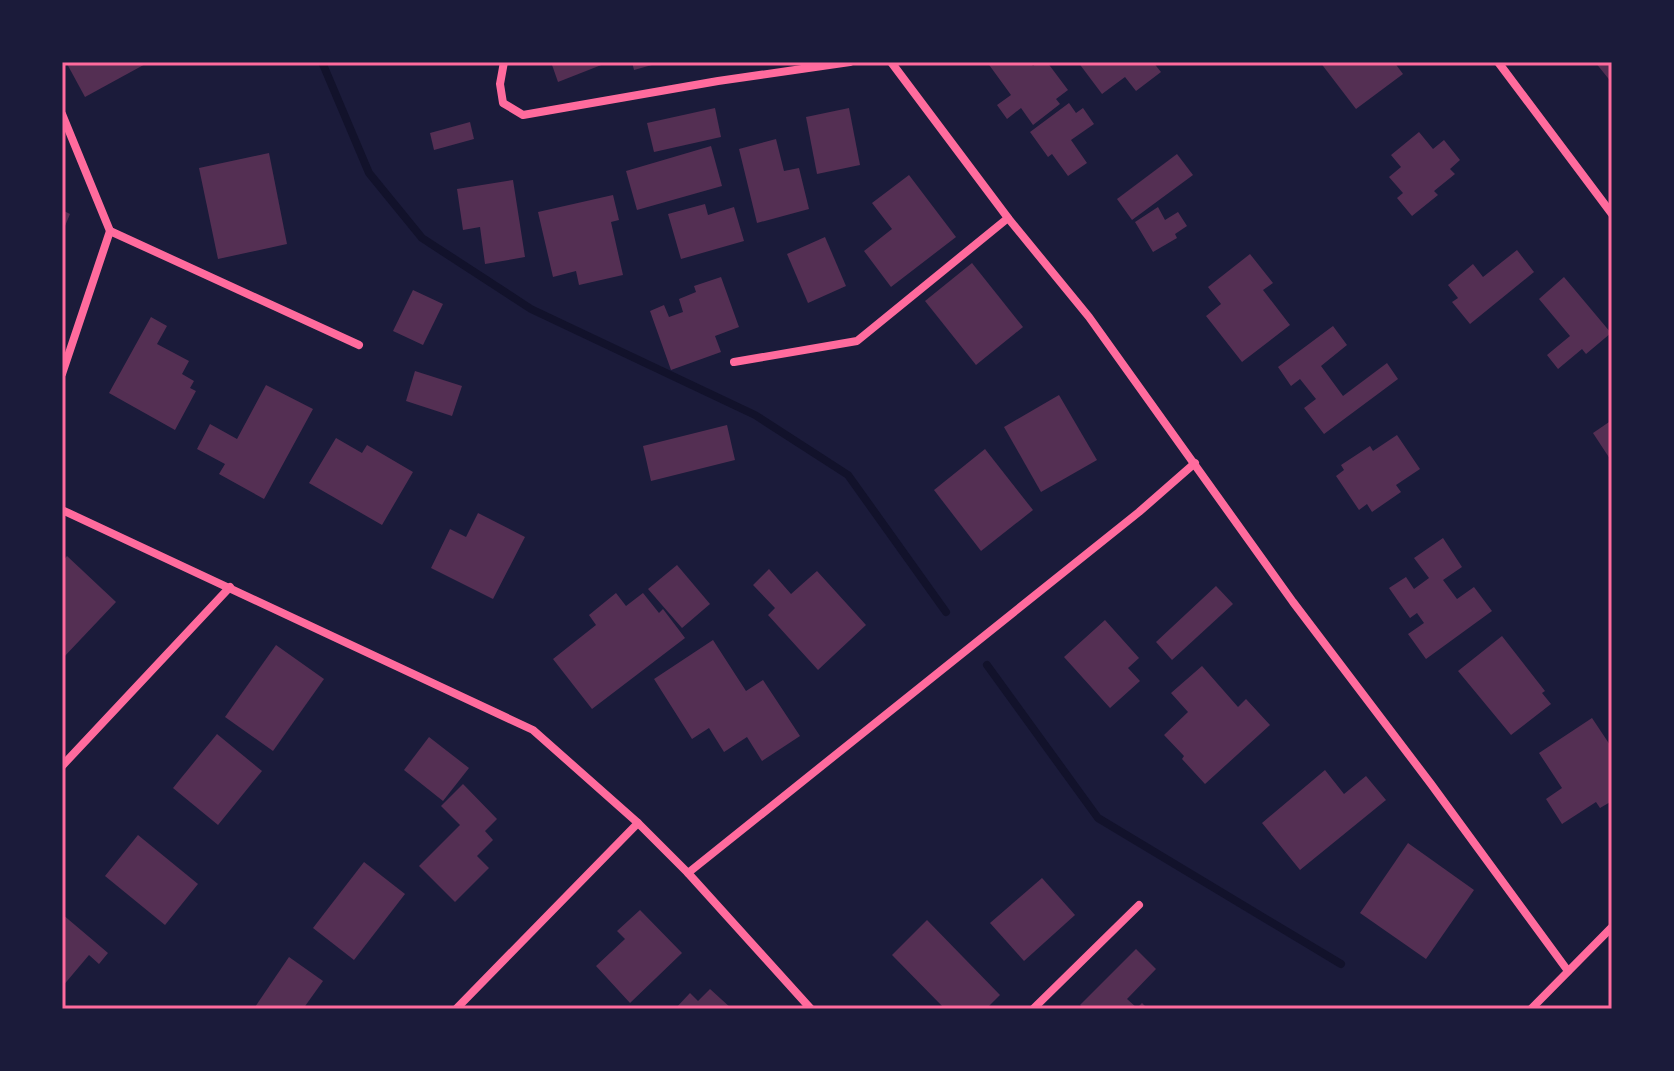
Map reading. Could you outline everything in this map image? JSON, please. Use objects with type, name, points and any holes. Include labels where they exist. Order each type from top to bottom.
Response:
[{"type":"street","points":[[504,62],[500,84],[503,103],[523,115],[850,62]]},
{"type":"street","points":[[891,62],[1008,218],[1089,317],[1293,602],[1568,971]]},
{"type":"street","points":[[1498,62],[1612,214]]},
{"type":"street","points":[[62,114],[110,231],[62,374]]},
{"type":"street","points":[[734,362],[857,341],[1008,218]]},
{"type":"street","points":[[110,231],[359,345]]},
{"type":"street","points":[[688,873],[1139,512],[1195,463]]},
{"type":"street","points":[[62,510],[533,730],[638,823],[688,873],[811,1009]]},
{"type":"street","points":[[62,766],[230,587]]},
{"type":"street","points":[[456,1009],[638,823]]},
{"type":"street","points":[[1033,1009],[1139,905]]},
{"type":"street","points":[[1531,1009],[1612,927]]},
{"type":"building","points":[[66,62],[149,62],[85,97]]},
{"type":"building","points":[[551,62],[609,62],[558,82]]},
{"type":"building","points":[[632,62],[659,62],[659,63],[634,70]]},
{"type":"building","points":[[987,62],[1030,62],[1033,66],[1038,62],[1047,62],[1068,90],[1056,99],[1060,104],[1033,125],[1021,108],[1007,119],[997,105],[1011,95]]},
{"type":"building","points":[[1078,62],[1153,62],[1161,72],[1136,91],[1125,77],[1102,94]]},
{"type":"building","points":[[1320,62],[1394,62],[1403,74],[1356,109]]},
{"type":"building","points":[[1595,62],[1612,62],[1612,83]]},
{"type":"building","points":[[1069,103],[1076,113],[1083,108],[1094,124],[1071,140],[1087,163],[1068,176],[1052,154],[1048,157],[1030,132]]},
{"type":"building","points":[[715,108],[721,137],[654,152],[647,123]]},
{"type":"building","points":[[849,108],[860,165],[817,174],[806,117]]},
{"type":"building","points":[[470,122],[474,139],[434,150],[430,133]]},
{"type":"building","points":[[1419,132],[1433,149],[1444,140],[1460,160],[1450,169],[1455,174],[1434,191],[1438,195],[1412,216],[1397,198],[1403,193],[1389,177],[1401,167],[1391,155]]},
{"type":"building","points":[[776,139],[784,171],[799,168],[809,209],[757,223],[739,149]]},
{"type":"building","points":[[711,146],[722,186],[637,210],[626,171]]},
{"type":"building","points":[[269,153],[287,244],[218,259],[199,168]]},
{"type":"building","points":[[1177,154],[1193,175],[1132,220],[1117,199]]},
{"type":"building","points":[[909,175],[956,237],[891,287],[864,251],[892,229],[872,203]]},
{"type":"building","points":[[513,180],[525,257],[485,264],[480,227],[463,230],[457,189]]},
{"type":"building","points":[[613,195],[619,220],[611,222],[623,275],[579,285],[576,271],[553,277],[538,212]]},
{"type":"building","points":[[705,204],[708,215],[734,207],[744,241],[681,259],[668,214]]},
{"type":"building","points":[[1158,207],[1165,220],[1178,212],[1187,226],[1175,234],[1177,238],[1153,252],[1135,222]]},
{"type":"building","points":[[62,210],[70,214],[62,233]]},
{"type":"building","points":[[825,237],[846,286],[808,303],[787,254]]},
{"type":"building","points":[[1517,250],[1534,272],[1470,324],[1452,302],[1458,298],[1448,285],[1473,264],[1483,277]]},
{"type":"building","points":[[1250,254],[1273,283],[1263,290],[1290,325],[1242,362],[1206,316],[1221,304],[1208,287]]},
{"type":"building","points":[[972,263],[1023,327],[976,365],[925,301]]},
{"type":"building","points":[[721,277],[739,327],[715,336],[721,352],[671,370],[650,311],[664,305],[669,317],[683,312],[679,299],[696,292],[694,286]]},
{"type":"building","points":[[1564,277],[1611,333],[1586,354],[1582,349],[1558,369],[1547,355],[1570,336],[1539,299]]},
{"type":"building","points":[[413,290],[443,304],[423,345],[393,331]]},
{"type":"building","points":[[151,317],[167,326],[157,344],[189,361],[182,374],[194,381],[190,388],[196,391],[175,430],[109,393]]},
{"type":"building","points":[[1333,326],[1347,345],[1321,366],[1343,396],[1387,363],[1398,379],[1324,434],[1304,408],[1316,399],[1300,379],[1291,386],[1278,367]]},
{"type":"building","points":[[415,371],[462,386],[452,416],[406,401]]},
{"type":"building","points":[[266,385],[313,409],[264,499],[219,474],[225,464],[197,449],[210,424],[237,439]]},
{"type":"building","points":[[1059,395],[1097,460],[1041,492],[1004,427]]},
{"type":"building","points":[[1612,420],[1612,462],[1593,433]]},
{"type":"building","points":[[727,425],[735,460],[651,481],[643,446]]},
{"type":"building","points":[[1397,435],[1420,469],[1396,485],[1401,492],[1372,512],[1367,504],[1359,510],[1336,476],[1344,470],[1341,465],[1370,446],[1373,451]]},
{"type":"building","points":[[336,438],[362,453],[367,445],[413,472],[382,525],[309,483]]},
{"type":"building","points":[[985,449],[1033,510],[981,551],[934,490]]},
{"type":"building","points":[[478,513],[525,537],[493,599],[431,568],[450,529],[466,537]]},
{"type":"building","points":[[1443,538],[1462,567],[1443,580],[1457,599],[1474,587],[1492,611],[1426,659],[1408,634],[1424,623],[1417,613],[1410,618],[1389,588],[1406,577],[1414,589],[1429,578],[1414,558]]},
{"type":"building","points":[[67,556],[116,602],[62,659],[62,562]]},
{"type":"building","points":[[677,565],[710,604],[682,628],[648,589]]},
{"type":"building","points":[[769,569],[791,594],[817,571],[866,625],[818,670],[768,615],[775,608],[753,585]]},
{"type":"building","points":[[1216,586],[1233,604],[1172,660],[1156,642]]},
{"type":"building","points":[[616,593],[626,606],[643,593],[659,613],[663,609],[685,638],[592,709],[553,659],[596,625],[589,615]]},
{"type":"building","points":[[1105,620],[1139,658],[1128,668],[1140,681],[1110,708],[1064,657]]},
{"type":"building","points":[[1502,636],[1545,691],[1542,693],[1551,704],[1511,735],[1458,671]]},
{"type":"building","points":[[713,640],[746,691],[763,680],[800,736],[762,761],[747,737],[724,752],[709,728],[692,739],[654,679]]},
{"type":"building","points":[[276,645],[324,679],[273,751],[225,717]]},
{"type":"building","points":[[1202,666],[1238,707],[1246,699],[1270,725],[1205,784],[1164,735],[1188,712],[1171,693]]},
{"type":"building","points":[[1592,718],[1612,748],[1612,801],[1600,808],[1596,802],[1562,824],[1546,799],[1562,788],[1539,753]]},
{"type":"building","points":[[217,734],[262,771],[218,825],[173,788]]},
{"type":"building","points":[[429,737],[469,768],[443,801],[404,770]]},
{"type":"building","points":[[1325,770],[1344,794],[1366,776],[1386,800],[1300,870],[1262,823]]},
{"type":"building","points":[[463,784],[497,819],[485,831],[493,840],[477,856],[489,868],[455,902],[419,866],[460,825],[441,806]]},
{"type":"building","points":[[138,835],[198,884],[165,925],[105,876]]},
{"type":"building","points":[[1408,843],[1474,890],[1426,959],[1360,913]]},
{"type":"building","points":[[364,862],[405,894],[354,960],[313,928]]},
{"type":"building","points":[[1042,878],[1075,915],[1024,961],[990,923]]},
{"type":"building","points":[[640,910],[682,953],[630,1003],[596,966],[625,939],[617,931]]},
{"type":"building","points":[[62,914],[108,953],[99,964],[89,955],[62,987]]},
{"type":"building","points":[[927,920],[1000,995],[986,1009],[945,1009],[892,955]]},
{"type":"building","points":[[1136,949],[1156,969],[1127,999],[1137,1008],[1142,1003],[1148,1009],[1084,1009],[1080,1005]]},
{"type":"building","points":[[289,957],[323,981],[303,1009],[258,1009],[255,1007]]},
{"type":"building","points":[[710,989],[732,1009],[675,1009],[690,993],[698,1001]]},
{"type":"waterway","points":[[322,62],[369,173],[422,238],[531,309],[755,415],[848,475],[946,612]]},
{"type":"waterway","points":[[987,665],[1098,818],[1341,964]]}]
